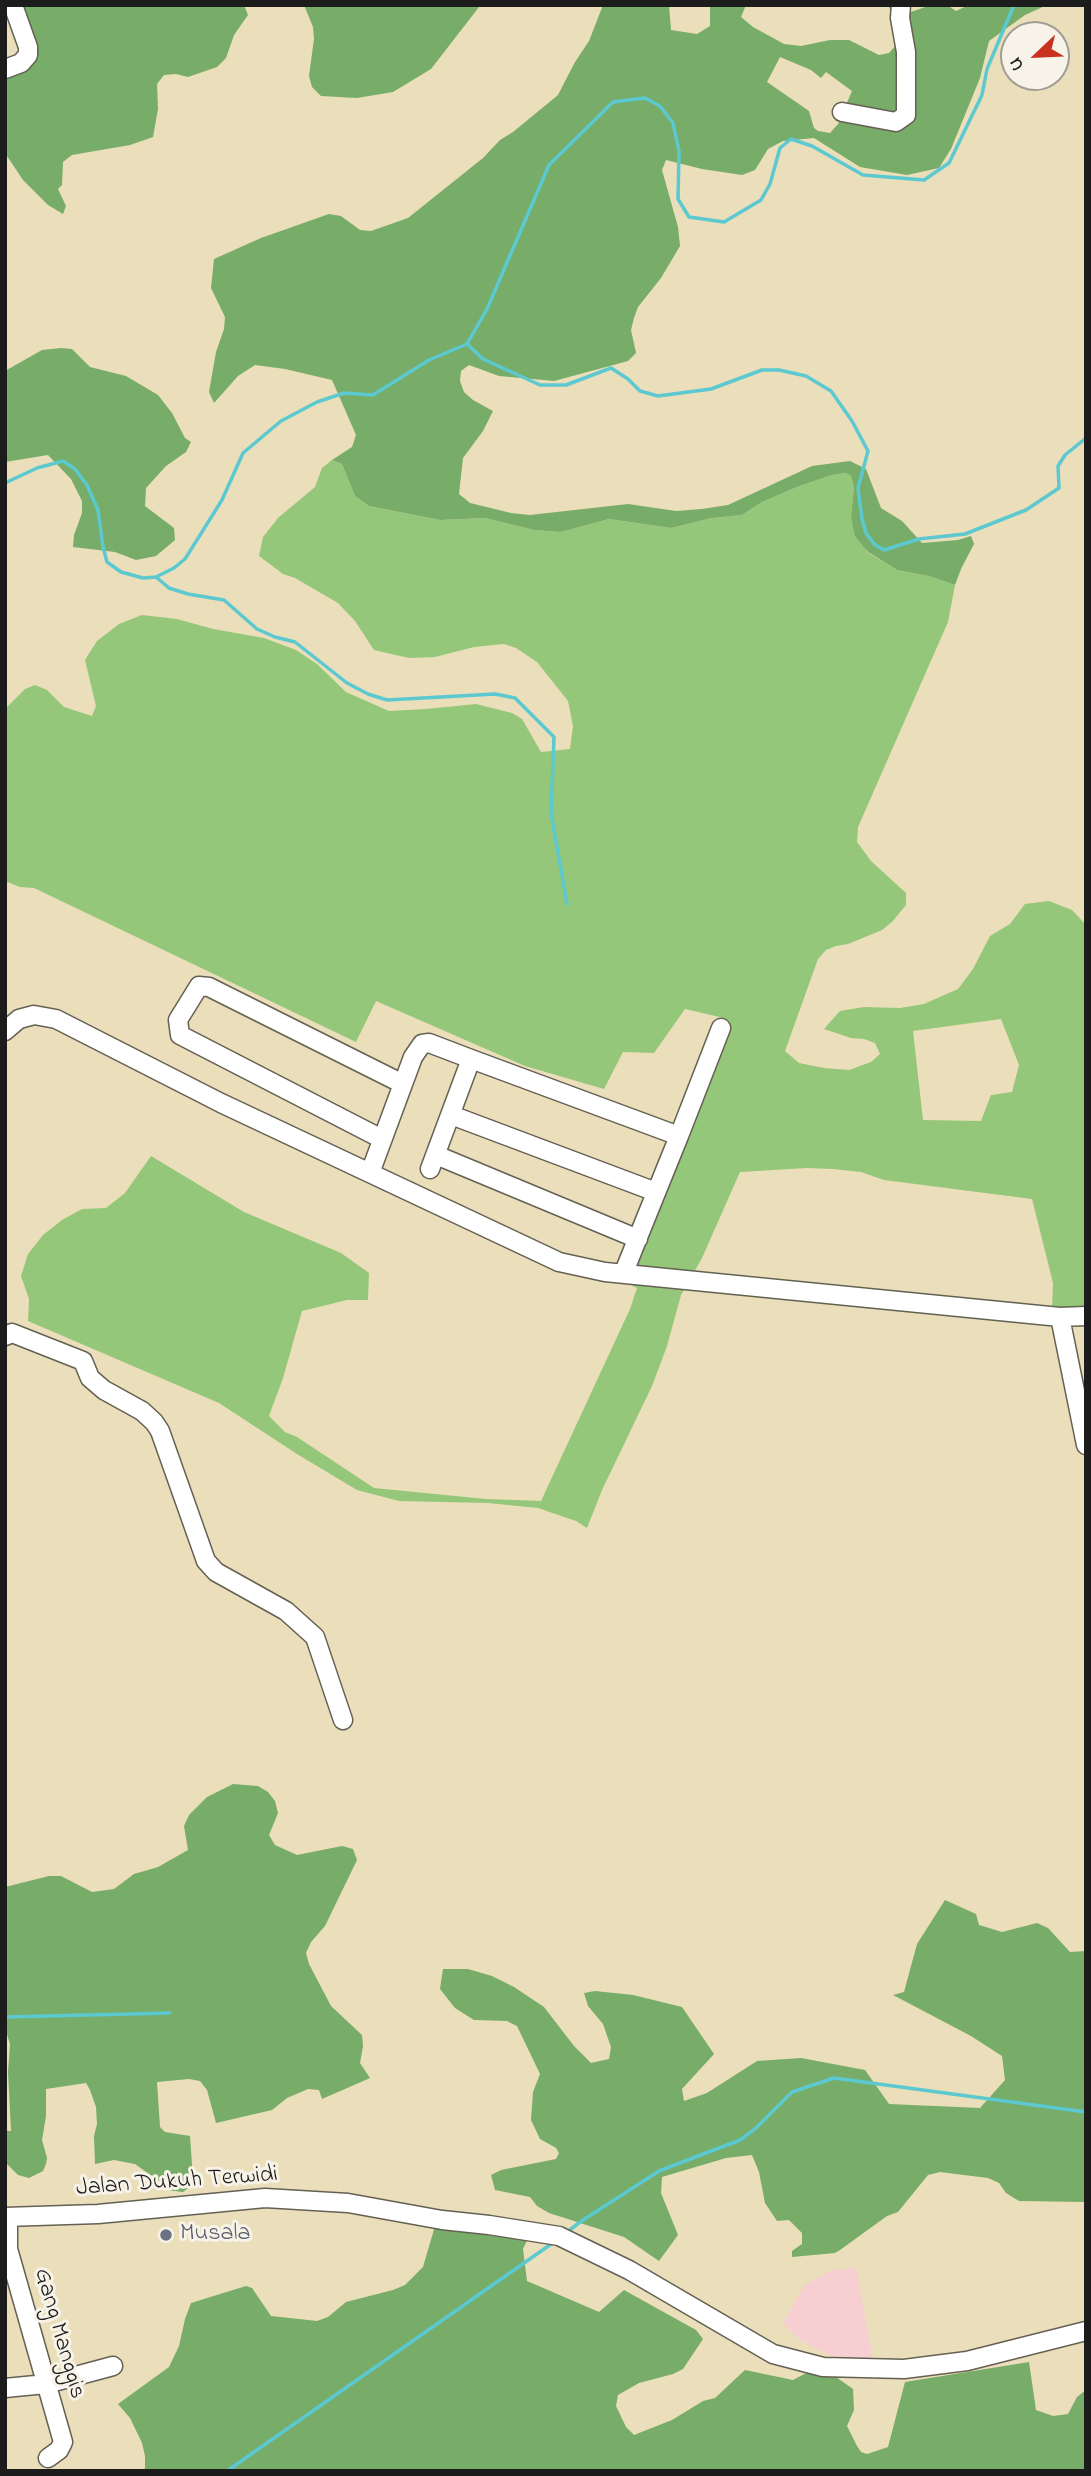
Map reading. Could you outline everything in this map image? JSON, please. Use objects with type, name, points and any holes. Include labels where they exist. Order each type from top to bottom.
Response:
[{"type":"street","points":[[5,69],[21,63],[29,47],[13,5]]},
{"type":"street","points":[[842,112],[896,122],[905,115],[906,52],[900,18],[901,5]]},
{"type":"street","points":[[383,1139],[180,1035],[178,1020],[199,986],[209,987],[403,1084]]},
{"type":"street","points":[[5,1031],[19,1019],[34,1015],[56,1019],[221,1103],[559,1262],[605,1272],[1060,1317],[1086,1315]]},
{"type":"street","points":[[624,1272],[721,1028]]},
{"type":"street","points":[[370,1173],[412,1057],[422,1044],[429,1043],[679,1136]]},
{"type":"street","points":[[471,1059],[433,1162],[638,1239]]},
{"type":"street","points":[[451,1115],[656,1192]]},
{"type":"street","points":[[1060,1317],[1086,1445]]},
{"type":"street","points":[[7,1333],[83,1361],[90,1378],[104,1390],[142,1411],[154,1422],[160,1431],[206,1562],[216,1572],[286,1611],[315,1637],[343,1720]]},
{"type":"street","name":"Jalan Dukuh Terwidi","points":[[7,2217],[98,2214],[265,2197],[348,2203],[563,2238],[629,2270],[773,2354],[823,2367],[904,2369],[967,2361],[1086,2332]]},
{"type":"street","name":"Gang Manggis","points":[[7,2217],[8,2249],[63,2442],[59,2450],[48,2458]]},
{"type":"street","points":[[5,2388],[46,2384],[113,2366]]},
{"type":"shaded area","points":[[856,2268],[873,2360],[844,2360],[823,2352],[799,2339],[783,2323],[804,2286],[832,2270]]},
{"type":"green space","points":[[20,5],[244,5],[248,15],[234,35],[226,58],[217,67],[188,77],[164,75],[157,84],[158,109],[153,137],[130,145],[72,155],[63,162],[62,185],[58,189],[66,206],[63,214],[48,205],[23,180],[5,153],[5,76],[30,62]]},
{"type":"green space","points":[[304,5],[479,7],[431,69],[393,92],[357,98],[321,96],[312,87],[309,76],[313,27]]},
{"type":"green space","points":[[603,5],[669,5],[671,30],[697,34],[710,26],[710,5],[746,5],[741,17],[784,44],[801,46],[830,40],[849,40],[879,55],[889,53],[898,43],[897,24],[888,5],[897,5],[911,12],[931,5],[947,5],[956,11],[969,5],[1047,5],[1017,21],[1000,21],[1000,33],[989,41],[980,78],[951,149],[939,168],[907,175],[860,167],[814,138],[783,141],[768,149],[755,170],[742,175],[666,160],[662,170],[678,227],[680,246],[661,278],[638,307],[631,330],[636,353],[628,361],[554,381],[499,376],[469,365],[461,371],[460,381],[464,392],[493,411],[483,431],[463,458],[459,494],[470,503],[530,515],[628,504],[676,511],[702,509],[728,505],[812,466],[850,461],[866,469],[881,508],[902,521],[922,543],[958,540],[971,536],[974,544],[955,585],[929,576],[897,570],[868,552],[855,536],[851,517],[854,487],[851,476],[846,473],[797,487],[762,502],[742,515],[712,518],[671,528],[609,519],[561,532],[534,530],[485,518],[440,520],[369,506],[355,496],[342,464],[332,460],[352,447],[356,435],[332,380],[255,365],[238,376],[214,403],[209,392],[225,317],[211,288],[214,259],[261,238],[329,214],[341,216],[360,230],[371,231],[408,218],[558,95],[589,41]],"holes":[[[780,57],[811,70],[821,78],[826,72],[852,91],[838,124],[830,133],[814,128],[809,111],[767,82]]]},
{"type":"green space","points":[[72,349],[90,367],[126,376],[158,395],[172,413],[185,438],[191,442],[186,452],[166,466],[146,488],[145,506],[174,528],[175,540],[156,556],[136,560],[115,552],[73,547],[74,535],[82,513],[82,501],[71,479],[48,455],[5,462],[5,371],[42,350]]},
{"type":"green space","points":[[332,460],[342,464],[355,496],[369,506],[440,520],[485,518],[534,530],[561,532],[609,519],[671,528],[712,518],[742,515],[762,502],[797,487],[846,473],[851,476],[854,487],[851,517],[867,552],[897,570],[929,576],[955,585],[948,622],[858,827],[857,842],[871,861],[906,893],[906,905],[882,930],[826,950],[818,959],[785,1051],[799,1063],[824,1068],[849,1070],[871,1062],[880,1054],[875,1043],[824,1029],[840,1011],[924,1004],[958,989],[973,969],[990,936],[1010,924],[1025,904],[1049,901],[1072,910],[1086,925],[1086,1308],[1052,1311],[1053,1283],[1032,1199],[884,1180],[861,1172],[833,1169],[740,1172],[702,1258],[681,1295],[667,1346],[652,1386],[602,1490],[587,1528],[576,1521],[538,1508],[488,1503],[399,1501],[357,1490],[219,1403],[28,1321],[29,1299],[21,1276],[28,1254],[43,1235],[62,1220],[82,1209],[106,1208],[125,1193],[151,1156],[244,1212],[341,1253],[369,1273],[368,1300],[347,1300],[302,1311],[269,1416],[285,1432],[297,1437],[374,1488],[486,1499],[541,1501],[630,1309],[637,1288],[625,1282],[724,1018],[685,1009],[654,1053],[623,1052],[604,1089],[525,1066],[376,1001],[356,1042],[34,888],[20,887],[5,881],[5,709],[25,689],[35,685],[47,690],[64,707],[92,716],[96,706],[85,660],[97,641],[119,624],[142,615],[177,619],[264,638],[296,650],[317,664],[346,692],[389,711],[476,704],[512,713],[522,719],[541,752],[570,749],[573,726],[568,701],[537,662],[516,648],[504,644],[474,647],[435,657],[409,658],[374,650],[355,621],[338,603],[283,574],[259,556],[263,537],[278,518],[315,487],[322,468]],"holes":[[[1001,1019],[1019,1065],[1012,1092],[991,1095],[981,1121],[923,1120],[913,1031]]]},
{"type":"green space","points":[[233,1784],[258,1786],[268,1792],[275,1801],[278,1813],[269,1835],[275,1845],[297,1855],[342,1846],[353,1849],[357,1860],[325,1926],[311,1942],[306,1953],[331,2006],[362,2035],[360,2063],[370,2078],[322,2099],[319,2090],[308,2089],[287,2098],[272,2110],[216,2123],[207,2090],[200,2081],[189,2079],[157,2082],[160,2127],[165,2132],[190,2136],[193,2179],[192,2185],[183,2192],[167,2190],[163,2184],[135,2164],[114,2160],[95,2164],[96,2107],[86,2083],[46,2089],[46,2116],[42,2140],[46,2164],[43,2171],[29,2178],[18,2175],[5,2162],[5,2131],[11,2131],[8,2072],[10,2044],[5,2028],[5,1887],[49,1876],[61,1876],[92,1892],[114,1889],[134,1874],[158,1867],[188,1850],[184,1826],[189,1815],[207,1797]]},
{"type":"green space","points":[[945,1900],[976,1914],[979,1925],[1002,1932],[1037,1923],[1048,1928],[1070,1952],[1086,1951],[1086,2202],[1019,2201],[1006,2193],[999,2183],[988,2178],[940,2172],[928,2175],[898,2212],[887,2216],[835,2253],[792,2257],[792,2251],[802,2244],[802,2233],[789,2220],[777,2221],[765,2203],[759,2172],[752,2155],[726,2158],[662,2177],[661,2193],[678,2235],[659,2261],[624,2237],[549,2213],[537,2206],[530,2197],[495,2190],[491,2175],[501,2170],[556,2159],[559,2153],[556,2148],[540,2139],[531,2120],[533,2092],[540,2074],[517,2026],[507,2021],[474,2020],[455,2008],[440,1989],[443,1969],[468,1969],[492,1976],[514,1987],[544,2007],[591,2063],[609,2059],[611,2047],[603,2024],[588,2006],[584,1993],[595,1991],[633,1995],[682,2007],[714,2054],[682,2089],[684,2101],[707,2093],[757,2061],[801,2058],[865,2070],[889,2104],[980,2108],[1005,2080],[1002,2056],[971,2036],[893,1995],[904,1992],[917,1944]]},
{"type":"green space","points":[[435,2226],[530,2234],[523,2249],[527,2281],[599,2312],[624,2290],[696,2330],[703,2339],[683,2369],[639,2383],[618,2395],[616,2406],[626,2427],[634,2435],[672,2420],[703,2401],[715,2398],[745,2370],[793,2380],[812,2370],[818,2370],[836,2377],[853,2389],[854,2410],[847,2426],[861,2452],[867,2454],[888,2447],[905,2382],[1029,2362],[1036,2410],[1053,2416],[1068,2414],[1077,2397],[1086,2390],[1086,2471],[143,2471],[145,2456],[142,2443],[130,2418],[118,2404],[169,2367],[179,2346],[191,2303],[246,2286],[252,2288],[271,2316],[317,2321],[328,2317],[346,2302],[405,2285],[423,2267]]},
{"type":"waterway","points":[[5,483],[37,468],[63,461],[75,469],[87,485],[98,510],[107,562],[121,572],[143,578],[156,577],[185,559],[222,500],[243,453],[281,421],[317,402],[344,393],[373,395],[429,360],[467,344],[487,309],[549,165],[613,102],[645,98],[660,106],[673,123],[679,151],[678,199],[689,217],[724,222],[761,200],[770,184],[780,148],[791,139],[812,146],[863,175],[924,180],[949,163],[982,95],[987,69],[1014,5]]},
{"type":"waterway","points":[[467,344],[483,359],[540,385],[566,385],[611,368],[640,391],[658,396],[711,389],[762,370],[779,370],[806,376],[831,391],[852,421],[868,451],[858,488],[862,519],[866,533],[874,544],[884,550],[919,539],[965,534],[1026,510],[1059,488],[1058,466],[1065,455],[1086,438]]},
{"type":"waterway","points":[[156,577],[169,588],[224,600],[257,629],[295,642],[347,683],[368,694],[387,700],[495,694],[515,698],[554,737],[551,813],[567,904]]},
{"type":"waterway","points":[[5,2017],[170,2013]]},
{"type":"waterway","points":[[566,2233],[659,2171],[740,2140],[792,2092],[834,2078],[1086,2112]]},
{"type":"waterway","points":[[227,2471],[554,2242]]},
{"type":"place","name":"Musala","points":[[166,2235]]}]
